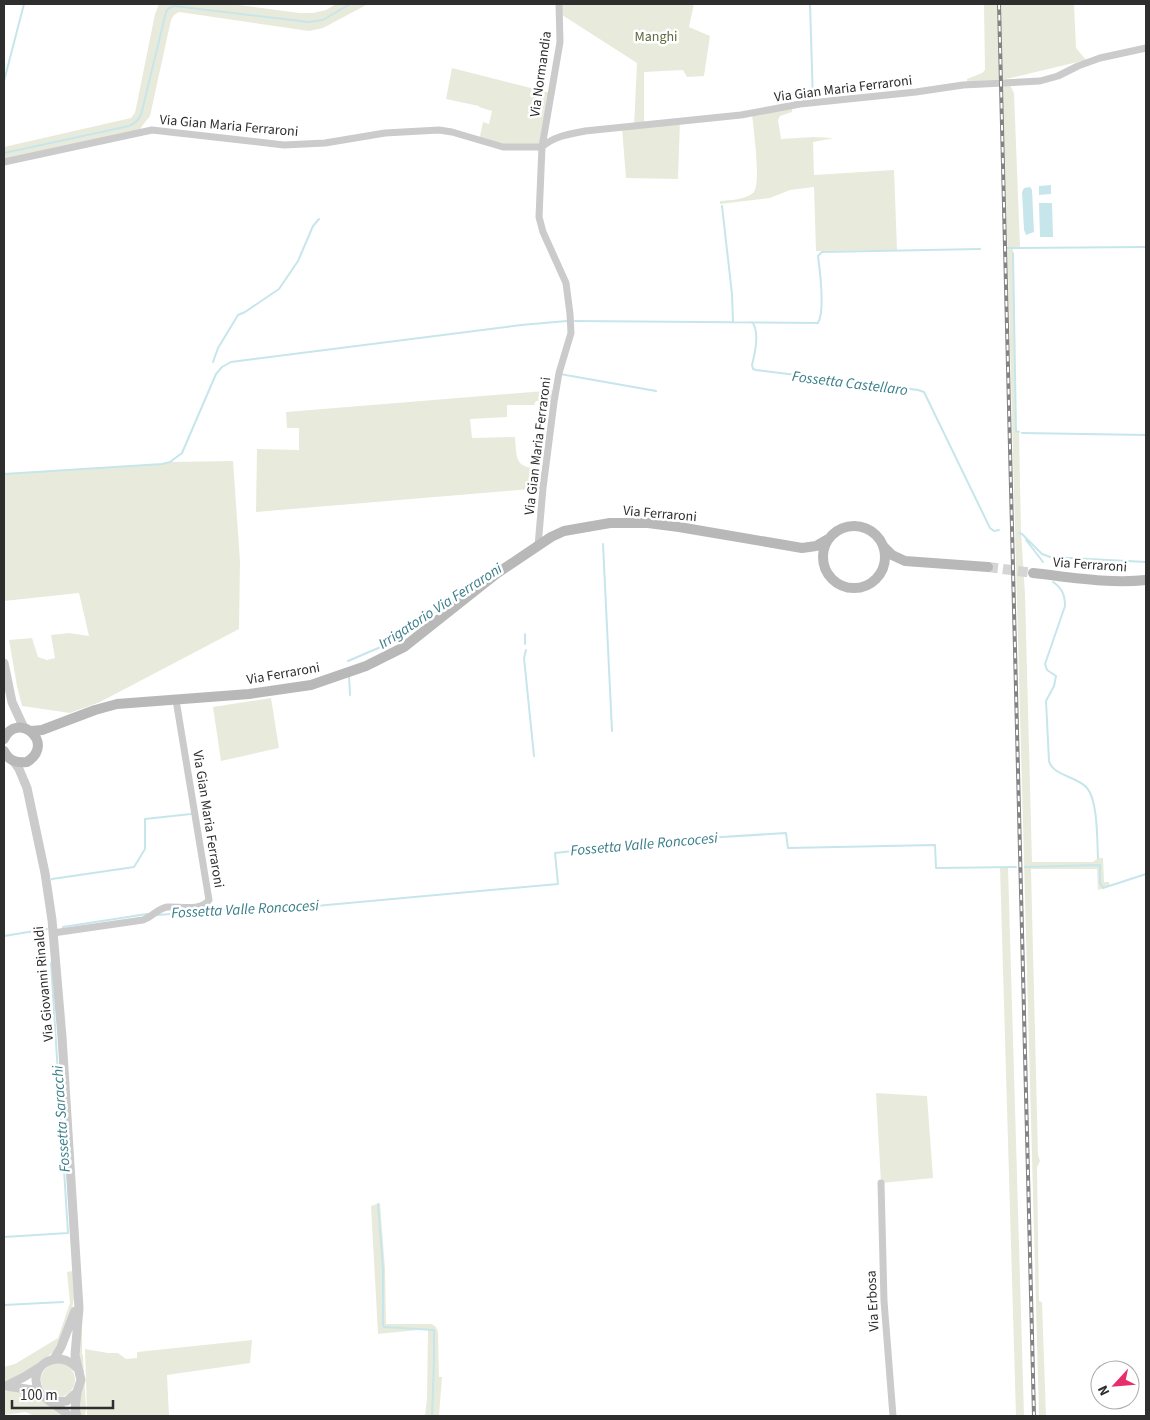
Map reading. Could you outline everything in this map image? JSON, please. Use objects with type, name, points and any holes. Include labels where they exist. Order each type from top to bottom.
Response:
[{"type":"main road","name":"Via Ferraroni","points":[[6,736],[12,729],[42,730],[95,710],[117,704],[249,694],[312,685],[374,663],[404,647],[473,591],[538,546],[564,531],[610,523],[628,522],[679,527],[802,548],[816,546],[828,539]]},
{"type":"main road","points":[[904,560],[882,570],[871,583],[861,588],[849,588],[838,584],[830,577],[823,561],[824,549],[828,539],[842,528],[858,526],[874,533],[884,548],[892,555],[904,560],[988,567]]},
{"type":"main road","name":"Via Ferraroni","points":[[802,548],[823,561]]},
{"type":"main road","points":[[882,570],[885,559],[884,548]]},
{"type":"main road","name":"Via Ferraroni","points":[[1033,573],[1087,580],[1146,580]]},
{"type":"main road","name":"Via Ferraroni","points":[[30,760],[35,756],[45,736],[55,726]]},
{"type":"main road","points":[[27,730],[37,739],[38,747]]},
{"type":"main road","points":[[4,751],[8,758],[14,762],[19,763],[30,760]]},
{"type":"street","name":"Via Normandia","points":[[542,147],[559,45],[559,4]]},
{"type":"street","name":"Via Gian Maria Ferraroni","points":[[4,162],[152,130],[284,144],[318,144],[385,133],[440,130],[495,145],[542,147],[546,143],[563,136],[585,132],[741,114],[800,104],[878,97],[963,84],[1040,81],[1058,76],[1100,58],[1146,48]]},
{"type":"street","name":"Via Gian Maria Ferraroni","points":[[538,546],[554,402],[559,373],[571,337],[571,320],[564,277],[540,225],[542,147]]},
{"type":"street","points":[[4,663],[12,702],[12,719],[6,736]]},
{"type":"street","name":"Via Gian Maria Ferraroni","points":[[53,933],[147,919],[156,912],[168,907],[200,906],[206,904],[209,898],[176,700]]},
{"type":"street","points":[[12,702],[27,730]]},
{"type":"street","name":"Via Giovanni Rinaldi","points":[[27,788],[30,760]]},
{"type":"street","name":"Via Giovanni Rinaldi","points":[[14,762],[27,788],[49,896],[53,933],[62,1037],[79,1312],[75,1357],[81,1380],[77,1392],[76,1416]]},
{"type":"street","name":"Via Erbosa","points":[[880,1184],[884,1301],[893,1416]]},
{"type":"street","name":"Via Giovanni Rinaldi","points":[[54,1359],[73,1319],[78,1299]]},
{"type":"street","points":[[60,1348],[76,1346]]},
{"type":"street","points":[[5,1386],[54,1359],[67,1360],[77,1368]]},
{"type":"street","points":[[42,1395],[36,1378],[44,1364]]},
{"type":"street","points":[[5,1386],[33,1390],[53,1402],[70,1416]]},
{"type":"street","points":[[53,1402],[67,1401],[77,1392]]},
{"type":"green space","points":[[159,4],[230,4],[313,13],[326,10],[336,4],[368,4],[323,28],[309,31],[179,12],[171,20],[150,116],[139,132],[4,160],[4,147],[131,118],[135,113],[155,14]]},
{"type":"green space","name":"Manghi","points":[[559,4],[694,4],[689,27],[710,36],[704,76],[687,77],[683,70],[644,72],[644,126],[680,121],[678,179],[626,178],[622,128],[634,127],[637,63],[559,13]]},
{"type":"green space","points":[[984,4],[1074,4],[1076,48],[1086,60],[1006,79],[967,82],[967,79],[985,70]]},
{"type":"green space","points":[[452,68],[551,93],[542,147],[522,147],[479,141],[483,122],[489,124],[492,111],[479,106],[446,99]]},
{"type":"green space","points":[[1003,85],[1010,85],[1014,93],[1020,247],[1013,249],[1016,431],[1019,432],[1032,862],[1093,862],[1098,858],[1103,858],[1104,882],[1109,882],[1110,886],[1098,890],[1097,869],[1031,869],[1038,1155],[1040,1161],[1037,1167],[1039,1301],[1042,1302],[1046,1416],[1039,1416]]},
{"type":"green space","points":[[792,106],[792,112],[780,116],[778,120],[781,139],[834,138],[813,142],[814,175],[894,170],[897,250],[816,251],[814,187],[790,190],[770,198],[720,204],[720,201],[746,197],[753,193],[756,188],[757,168],[752,113]]},
{"type":"green space","points":[[556,390],[554,402],[536,401],[534,405],[507,405],[507,417],[470,419],[472,438],[515,437],[520,463],[529,468],[545,472],[543,488],[256,512],[257,449],[299,450],[299,428],[287,428],[286,412]]},
{"type":"green space","points":[[233,461],[240,561],[239,629],[100,702],[70,713],[22,706],[9,640],[32,638],[38,657],[47,660],[55,658],[51,635],[69,633],[89,636],[79,593],[4,601],[4,474],[170,462]]},
{"type":"green space","points":[[271,698],[279,748],[221,761],[213,707]]},
{"type":"green space","points":[[1000,867],[1008,867],[1024,1416],[1016,1416]]},
{"type":"green space","points":[[876,1093],[927,1096],[933,1178],[881,1183]]},
{"type":"green space","points":[[380,1203],[385,1269],[386,1324],[432,1324],[436,1327],[438,1332],[439,1377],[442,1377],[439,1416],[425,1416],[428,1329],[378,1334],[371,1206]]},
{"type":"green space","points":[[79,1270],[70,1320],[53,1352],[36,1366],[9,1381],[4,1381],[4,1367],[15,1364],[58,1338],[70,1303],[67,1272]]},
{"type":"green space","points":[[82,1326],[86,1409],[85,1416],[79,1416],[77,1360]]},
{"type":"green space","points":[[252,1340],[250,1363],[167,1375],[169,1416],[87,1416],[85,1349],[118,1353],[126,1359],[137,1358],[137,1352]]},
{"type":"green space","points":[[58,1363],[70,1368],[75,1380],[70,1392],[58,1397],[46,1392],[41,1380],[46,1368]]},
{"type":"green space","points":[[16,1390],[36,1398],[65,1416],[34,1416],[26,1412],[4,1415],[4,1391]]},
{"type":"water","points":[[1051,185],[1051,194],[1039,195],[1039,186]]},
{"type":"water","points":[[1030,187],[1032,190],[1034,232],[1026,235],[1024,230],[1022,192],[1024,188]]},
{"type":"water","points":[[1039,203],[1052,203],[1053,237],[1040,237]]},
{"type":"waterway","points":[[4,81],[24,4]]},
{"type":"waterway","points":[[4,153],[129,126],[136,122],[142,111],[165,14],[174,6],[309,22],[323,20],[350,4]]},
{"type":"waterway","points":[[810,4],[813,101]]},
{"type":"waterway","points":[[722,206],[732,294],[733,322]]},
{"type":"waterway","points":[[213,362],[218,348],[238,315],[279,289],[298,261],[313,226],[319,219]]},
{"type":"waterway","points":[[1007,248],[1146,247]]},
{"type":"waterway","points":[[575,321],[818,323],[822,300],[818,256],[822,252],[980,249]]},
{"type":"waterway","points":[[1013,253],[1016,431],[1019,432]]},
{"type":"waterway","points":[[4,474],[170,462],[182,453],[216,374],[222,367],[231,362],[521,325],[567,321]]},
{"type":"waterway","name":"Fossetta Castellaro","points":[[752,322],[756,331],[753,369],[924,392],[990,528],[994,531],[999,530]]},
{"type":"waterway","points":[[560,374],[656,391]]},
{"type":"waterway","points":[[1022,433],[1146,435]]},
{"type":"waterway","name":"Irrigatorio Via Ferraroni","points":[[539,489],[541,479]]},
{"type":"waterway","name":"Fossetta Castellaro","points":[[1019,533],[1042,554],[1050,557],[1146,562]]},
{"type":"waterway","name":"Fossetta Castellaro","points":[[1026,540],[1043,562]]},
{"type":"waterway","points":[[603,544],[612,731]]},
{"type":"waterway","name":"Irrigatorio Via Ferraroni","points":[[348,661],[390,643],[480,581]]},
{"type":"waterway","points":[[1053,582],[1062,592],[1065,606],[1045,664],[1047,670],[1056,676],[1054,686],[1046,701],[1049,761],[1055,770],[1083,784],[1091,794],[1096,821],[1098,858]]},
{"type":"waterway","points":[[525,634],[525,644]]},
{"type":"waterway","points":[[526,650],[524,658],[534,756]]},
{"type":"waterway","name":"Irrigatorio Via Ferraroni","points":[[349,675],[350,695]]},
{"type":"waterway","points":[[52,879],[134,867],[145,849],[145,819],[191,814]]},
{"type":"waterway","name":"Fossetta Valle Roncocesi","points":[[157,915],[269,907],[305,907],[558,884],[555,853],[674,840],[786,833],[788,848],[935,845],[936,868],[1016,867]]},
{"type":"waterway","name":"Fossetta Valle Roncocesi","points":[[1025,867],[1100,865],[1100,883],[1103,888],[1146,874]]},
{"type":"waterway","name":"Fossetta Valle Roncocesi","points":[[63,927],[147,914]]},
{"type":"waterway","name":"Fossetta Valle Roncocesi","points":[[4,936],[47,929]]},
{"type":"waterway","name":"Fossetta Saracchi","points":[[4,1237],[68,1233],[51,963]]},
{"type":"waterway","points":[[378,1204],[383,1269],[383,1325],[384,1327],[434,1330],[432,1416]]},
{"type":"waterway","points":[[4,1305],[63,1302]]},
{"type":"tunnel","points":[[988,567],[1033,573]]},
{"type":"railway","points":[[999,4],[1034,1416]]}]
